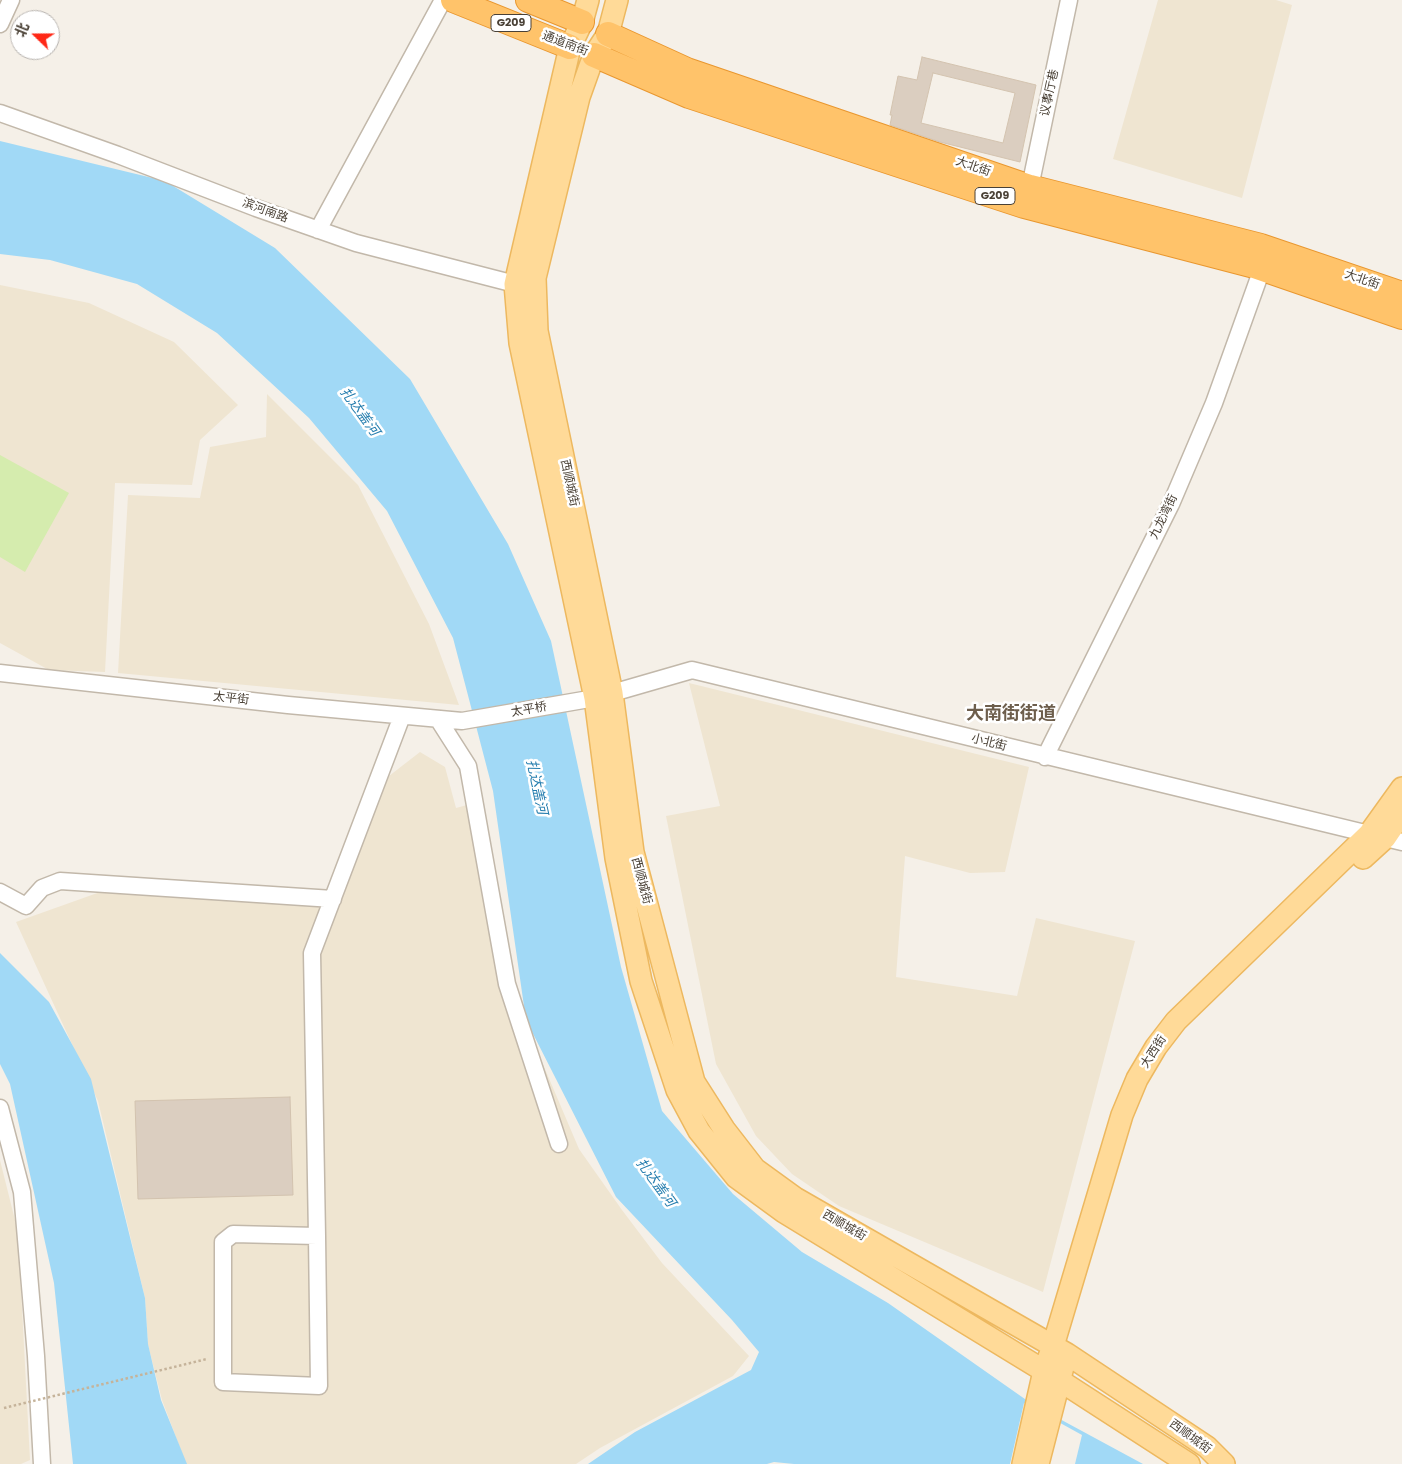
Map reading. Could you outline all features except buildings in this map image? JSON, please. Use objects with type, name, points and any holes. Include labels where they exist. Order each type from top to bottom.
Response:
[{"type":"highway","name":"通道南街","points":[[453,0],[570,47]]},
{"type":"highway","name":"G209","points":[[528,0],[585,11]]},
{"type":"highway","name":"大北街","points":[[608,34],[687,70],[1030,187],[1261,246],[1402,294]]},
{"type":"highway","name":"大北街","points":[[594,56],[688,96],[1024,206],[1262,269],[1402,317]]},
{"type":"main road","name":"西顺城街","points":[[617,0],[608,34],[594,56],[579,97],[535,278],[537,331],[633,852],[694,1082],[724,1129],[755,1169],[795,1198],[1060,1350],[1207,1447],[1224,1464]]},
{"type":"main road","name":"西顺城街","points":[[585,11],[570,47],[515,284],[520,343],[604,696],[616,858],[641,981],[677,1090],[699,1131],[736,1177],[784,1212],[1052,1375],[1189,1464]]},
{"type":"main road","name":"大北街","points":[[585,11],[608,34]]},
{"type":"main road","name":"通道南街","points":[[570,47],[594,56]]},
{"type":"main road","name":"大西街","points":[[1385,838],[1402,788]]},
{"type":"main road","name":"大西街","points":[[1046,1399],[1120,1149],[1135,1105],[1170,1042],[1191,1017],[1385,838],[1402,813]]},
{"type":"main road","points":[[1022,1464],[1046,1399]]},
{"type":"main road","points":[[1038,1464],[1046,1399]]},
{"type":"street","points":[[0,24],[11,0]]},
{"type":"street","points":[[318,230],[443,0]]},
{"type":"street","name":"议事厅巷","points":[[1030,187],[1069,0]]},
{"type":"street","name":"滨河南路","points":[[0,113],[356,243],[515,284]]},
{"type":"street","name":"九龙湾街","points":[[1045,757],[1171,504],[1214,404],[1262,269]]},
{"type":"street","points":[[515,284],[535,278]]},
{"type":"street","name":"小北街","points":[[604,696],[692,670],[1385,838]]},
{"type":"street","name":"太平街","points":[[0,674],[278,704],[462,721]]},
{"type":"street","name":"太平桥","points":[[462,721],[604,696]]},
{"type":"street","points":[[317,1236],[233,1234],[223,1242],[223,1382],[319,1386],[317,1236],[312,953],[402,716]]},
{"type":"street","points":[[438,719],[468,766],[507,984],[558,1144]]},
{"type":"street","points":[[0,892],[26,906],[42,888],[60,881],[333,899]]},
{"type":"street","points":[[0,1108],[22,1192],[36,1356],[42,1464]]},
{"type":"path","points":[[4,1408],[207,1359]]},
{"type":"shaded area","points":[[1158,0],[1276,0],[1292,5],[1242,198],[1113,159]]},
{"type":"shaded area","points":[[0,285],[89,303],[174,342],[238,405],[200,440],[192,485],[115,483],[105,672],[49,670],[0,643]]},
{"type":"shaded area","points":[[267,394],[358,485],[429,624],[459,705],[118,673],[128,495],[200,498],[210,447],[266,437]]},
{"type":"shaded area","points":[[689,683],[1029,767],[1005,872],[970,873],[905,856],[896,977],[1017,996],[1036,918],[1135,941],[1043,1292],[839,1206],[792,1174],[756,1136],[716,1064],[666,816],[720,806]]},
{"type":"shaded area","points":[[420,752],[445,767],[456,808],[482,801],[522,1015],[579,1149],[662,1263],[749,1356],[733,1376],[600,1448],[576,1464],[186,1464],[162,1400],[148,1345],[145,1298],[98,1101],[16,922],[117,886],[322,905],[321,946],[389,776]]},
{"type":"shaded area","points":[[0,1160],[18,1232],[30,1460],[21,1464],[0,1464]]},
{"type":"green space","points":[[0,455],[69,493],[25,572],[0,557]]},
{"type":"water","name":"扎达盖河","points":[[0,141],[165,181],[275,248],[410,379],[508,544],[551,641],[621,967],[662,1111],[733,1194],[802,1252],[888,1303],[1032,1404],[1143,1464],[794,1464],[774,1462],[767,1464],[588,1464],[635,1432],[751,1370],[759,1352],[732,1320],[616,1197],[526,1020],[493,791],[453,638],[387,511],[309,418],[217,333],[137,284],[50,260],[0,254]]},
{"type":"water","points":[[0,953],[49,1002],[91,1079],[145,1298],[148,1344],[161,1400],[187,1464],[73,1464],[54,1283],[10,1084],[0,1064]]},
{"type":"pier","points":[[1024,1403],[1082,1435],[1075,1464],[1010,1464]]},
{"type":"district","name":"大南街街道","points":[[1011,714]]}]
